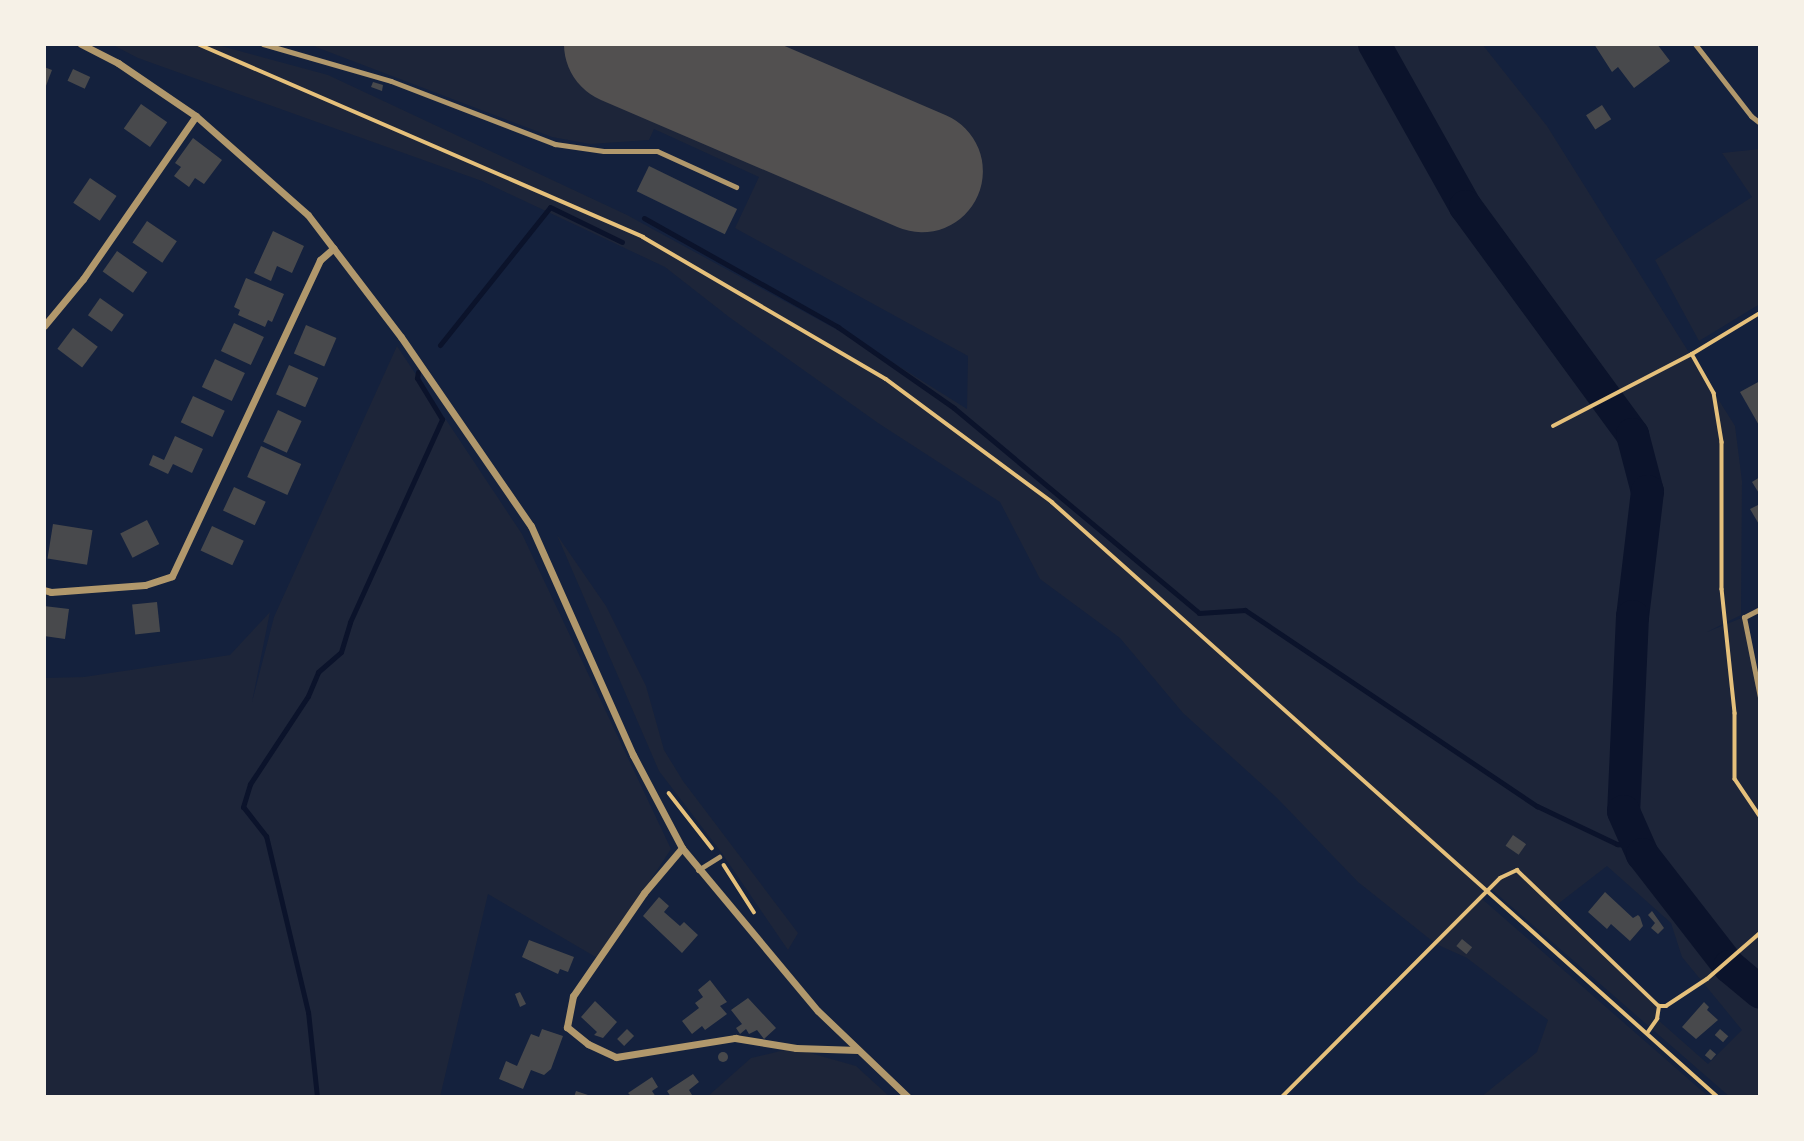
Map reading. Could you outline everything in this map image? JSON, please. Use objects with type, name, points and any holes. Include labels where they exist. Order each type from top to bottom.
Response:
[{"type":"street","points":[[81,44],[118,63],[196,116],[308,215],[334,248],[401,337],[531,526],[633,755],[681,848],[818,1011],[908,1097]]},
{"type":"street","points":[[44,326],[83,279],[196,116]]},
{"type":"street","points":[[44,590],[51,592],[145,585],[172,576],[320,260],[334,248]]},
{"type":"street","points":[[681,848],[645,893],[573,996],[567,1027],[588,1044],[616,1056],[735,1038],[796,1048],[859,1050]]},
{"type":"lane","points":[[263,44],[391,81],[555,144],[604,151],[657,151],[736,187]]},
{"type":"lane","points":[[1695,44],[1751,117],[1760,123]]},
{"type":"lane","points":[[1760,608],[1744,617],[1760,697]]},
{"type":"lane","points":[[698,870],[719,857]]},
{"type":"path","points":[[198,44],[643,237],[886,379],[1052,502],[1718,1097]]},
{"type":"path","points":[[1553,426],[1692,354],[1760,313]]},
{"type":"path","points":[[1692,354],[1714,393],[1722,442],[1722,589],[1735,713],[1735,779],[1760,816]]},
{"type":"path","points":[[719,857],[758,918]]},
{"type":"path","points":[[1282,1097],[1500,878],[1517,870],[1659,1006],[1666,1006],[1707,979],[1760,933]]},
{"type":"path","points":[[1648,1032],[1657,1019],[1659,1006]]},
{"type":"shaded area","points":[[111,44],[214,44],[328,75],[627,215],[865,345],[967,409],[968,356],[735,228],[759,177],[654,129],[649,140],[590,144],[552,137],[308,44],[1482,44],[1547,126],[1735,426],[1742,481],[1741,615],[1707,632],[1744,617],[1760,697],[1760,1097],[1730,1097],[1490,888],[1481,898],[1709,1097],[1481,1097],[1537,1052],[1548,1020],[1467,958],[1436,944],[1358,882],[1277,798],[1183,713],[1120,638],[1040,579],[1000,502],[878,423],[729,317],[665,267],[482,181],[138,58]],"holes":[[[1607,866],[1671,923],[1682,957],[1742,1030],[1708,1064],[1657,1019],[1659,1006],[1554,907]]]},
{"type":"shaded area","points":[[1760,149],[1760,304],[1699,341],[1655,260],[1752,197],[1722,153]]},
{"type":"shaded area","points":[[397,346],[522,534],[671,849],[599,959],[488,894],[440,1097],[44,1097],[44,678],[84,677],[230,655],[270,612],[252,702],[274,617]]},
{"type":"shaded area","points":[[557,535],[606,606],[646,686],[664,750],[683,781],[798,933],[788,950],[721,852],[659,771]]},
{"type":"shaded area","points":[[793,1048],[856,1066],[890,1097],[707,1097],[751,1058]]},
{"type":"building","points":[[1594,44],[1657,44],[1670,61],[1634,88],[1618,67],[1612,72]]},
{"type":"building","points":[[44,67],[52,70],[44,91]]},
{"type":"building","points":[[73,69],[90,77],[85,89],[68,81]]},
{"type":"building","points":[[373,82],[383,85],[382,91],[371,87]]},
{"type":"building","points":[[141,104],[167,122],[150,147],[124,129]]},
{"type":"building","points":[[1602,105],[1611,119],[1595,130],[1586,115]]},
{"type":"building","points":[[193,138],[222,160],[204,184],[195,178],[189,187],[174,176],[181,167],[175,163]]},
{"type":"building","points":[[649,166],[737,209],[725,234],[637,191]]},
{"type":"building","points":[[90,178],[117,196],[100,221],[73,203]]},
{"type":"building","points":[[147,221],[177,241],[162,263],[132,243]]},
{"type":"building","points":[[273,231],[304,246],[292,273],[277,266],[271,281],[254,273]]},
{"type":"building","points":[[117,251],[147,272],[133,293],[103,271]]},
{"type":"building","points":[[246,278],[284,294],[272,322],[268,320],[265,327],[238,315],[240,310],[234,307]]},
{"type":"building","points":[[100,298],[124,315],[112,332],[88,315]]},
{"type":"building","points":[[234,323],[264,337],[251,365],[221,351]]},
{"type":"building","points":[[306,325],[336,338],[324,366],[294,354]]},
{"type":"building","points":[[73,328],[98,347],[82,367],[57,349]]},
{"type":"building","points":[[215,359],[245,373],[232,401],[202,387]]},
{"type":"building","points":[[289,365],[318,378],[305,407],[276,394]]},
{"type":"building","points":[[1760,381],[1760,427],[1740,392]]},
{"type":"building","points":[[193,396],[225,411],[212,437],[181,422]]},
{"type":"building","points":[[278,410],[302,421],[287,453],[263,442]]},
{"type":"building","points":[[175,436],[203,449],[192,473],[173,464],[168,474],[149,465],[153,455],[164,460]]},
{"type":"building","points":[[261,446],[301,464],[287,495],[247,477]]},
{"type":"building","points":[[1760,477],[1760,495],[1752,482]]},
{"type":"building","points":[[234,487],[266,502],[255,525],[223,511]]},
{"type":"building","points":[[1760,504],[1760,526],[1750,509]]},
{"type":"building","points":[[147,520],[159,544],[133,558],[120,534]]},
{"type":"building","points":[[53,524],[93,530],[87,565],[48,559]]},
{"type":"building","points":[[212,526],[244,541],[232,565],[201,550]]},
{"type":"building","points":[[157,602],[160,632],[135,634],[132,605]]},
{"type":"building","points":[[44,606],[69,609],[65,639],[44,636]]},
{"type":"building","points":[[1513,835],[1526,844],[1519,855],[1506,846]]},
{"type":"building","points":[[1605,892],[1633,918],[1638,915],[1640,917],[1643,926],[1630,941],[1611,924],[1607,929],[1588,912]]},
{"type":"building","points":[[659,897],[669,906],[664,912],[680,926],[684,922],[698,935],[682,953],[643,916]]},
{"type":"building","points":[[1652,911],[1664,928],[1658,934],[1651,928],[1655,923],[1648,915]]},
{"type":"building","points":[[1462,939],[1472,947],[1466,954],[1456,946]]},
{"type":"building","points":[[529,940],[574,957],[568,972],[560,969],[558,974],[522,957]]},
{"type":"building","points":[[710,980],[727,1002],[720,1006],[727,1014],[705,1030],[702,1026],[692,1034],[682,1021],[699,1008],[695,1003],[703,997],[698,990]]},
{"type":"building","points":[[520,992],[526,1004],[520,1007],[515,994]]},
{"type":"building","points":[[748,998],[776,1028],[764,1039],[757,1030],[749,1034],[746,1029],[740,1034],[736,1028],[742,1024],[731,1010]]},
{"type":"building","points":[[595,1001],[617,1022],[603,1038],[594,1035],[597,1032],[581,1017]]},
{"type":"building","points":[[1704,1002],[1709,1007],[1707,1010],[1718,1020],[1696,1039],[1682,1027]]},
{"type":"building","points":[[542,1029],[563,1036],[551,1069],[544,1075],[531,1070],[523,1089],[499,1079],[506,1061],[517,1066],[531,1034],[539,1037]]},
{"type":"building","points":[[627,1029],[634,1036],[624,1046],[617,1039]]},
{"type":"building","points":[[1720,1029],[1728,1036],[1723,1042],[1715,1035]]},
{"type":"building","points":[[1710,1049],[1716,1054],[1711,1060],[1705,1055]]},
{"type":"building","points":[[723,1052],[728,1057],[723,1062],[718,1057]]},
{"type":"building","points":[[693,1074],[699,1082],[689,1090],[692,1095],[671,1097],[667,1091]]},
{"type":"building","points":[[652,1077],[658,1087],[652,1091],[656,1097],[632,1097],[628,1093]]},
{"type":"building","points":[[576,1091],[594,1097],[574,1097]]},
{"type":"waterway","points":[[1374,44],[1465,206],[1632,434],[1647,491],[1632,616],[1623,811],[1642,854],[1729,966],[1760,992]]},
{"type":"waterway","points":[[440,345],[550,207],[622,242]]},
{"type":"waterway","points":[[644,218],[838,327],[954,408],[1199,613],[1245,610],[1537,806],[1617,844],[1640,847]]},
{"type":"waterway","points":[[317,1097],[308,1012],[266,836],[243,807],[250,784],[308,696],[318,672],[341,652],[350,622],[442,419],[417,378],[418,372]]},
{"type":"runway","points":[[625,44],[922,171]]}]
